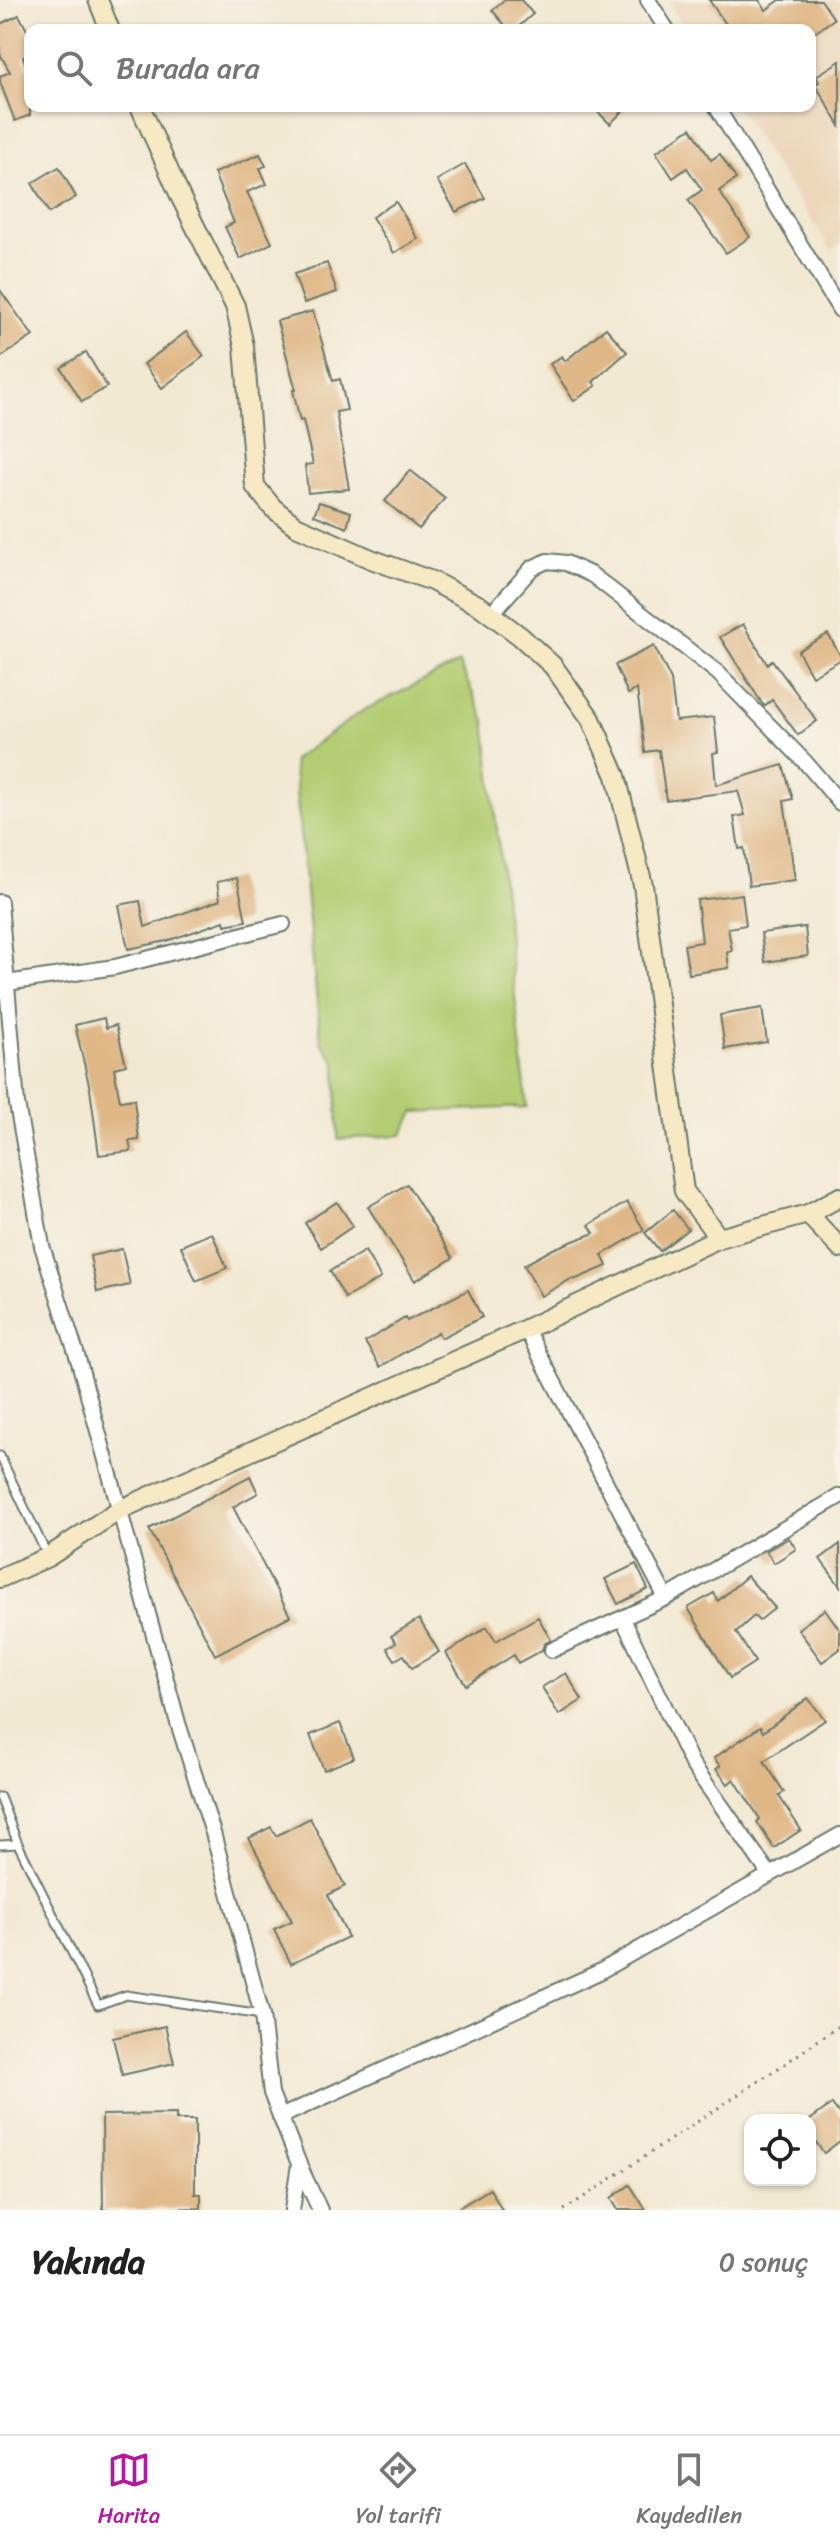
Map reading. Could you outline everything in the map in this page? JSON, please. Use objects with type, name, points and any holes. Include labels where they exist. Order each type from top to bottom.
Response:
[{"type":"street","points":[[98,0],[108,24]]},
{"type":"street","points":[[648,0],[663,24]]},
{"type":"street","points":[[143,112],[186,210],[235,306],[244,346],[255,486],[273,508],[296,526],[371,559],[432,581],[491,614],[553,666],[591,719],[616,776],[643,885],[684,1191],[719,1238]]},
{"type":"street","points":[[720,112],[840,310]]},
{"type":"street","points":[[491,614],[532,568],[547,561],[566,563],[592,575],[718,673],[806,763],[840,803]]},
{"type":"street","points":[[0,906],[17,1104],[42,1246],[79,1362],[178,1723],[213,1833],[262,2015],[271,2093],[320,2210]]},
{"type":"street","points":[[7,983],[115,967],[283,924]]},
{"type":"street","points":[[0,1578],[48,1557],[119,1510],[526,1329],[719,1238],[808,1214],[840,1197]]},
{"type":"street","points":[[808,1214],[840,1248]]},
{"type":"street","points":[[526,1329],[666,1598]]},
{"type":"street","points":[[552,1650],[666,1598],[840,1496]]},
{"type":"street","points":[[623,1619],[692,1764],[770,1875]]},
{"type":"street","points":[[280,2117],[599,1972],[840,1835]]},
{"type":"street","points":[[292,2210],[299,2164]]},
{"type":"lane","points":[[0,1456],[48,1557]]},
{"type":"lane","points":[[0,1797],[18,1844],[98,2005],[126,1995],[262,2015]]},
{"type":"lane","points":[[0,1845],[18,1844]]},
{"type":"path","points":[[564,2210],[840,2025]]},
{"type":"shaded area","points":[[667,0],[840,0],[840,244],[831,250],[740,112],[816,112],[816,24],[682,24]]},
{"type":"green space","points":[[459,663],[485,720],[527,1107],[414,1112],[402,1135],[338,1139],[336,1063],[321,1042],[293,760],[362,711]]},
{"type":"building","points":[[504,0],[521,0],[533,14],[522,24],[504,24],[492,10]]},
{"type":"building","points":[[709,0],[759,0],[766,10],[780,0],[821,0],[834,19],[816,32],[816,24],[726,24]]},
{"type":"building","points":[[19,15],[24,25],[24,112],[30,112],[30,115],[15,121],[0,82],[0,76],[10,72],[0,54],[0,24]]},
{"type":"building","points":[[840,61],[840,126],[816,86],[819,82],[816,76]]},
{"type":"building","points":[[598,112],[622,112],[610,124]]},
{"type":"building","points":[[691,128],[711,160],[720,154],[736,179],[719,191],[750,237],[726,253],[688,200],[702,190],[687,168],[673,178],[656,152]]},
{"type":"building","points":[[260,154],[266,166],[260,168],[267,184],[247,192],[272,243],[240,259],[225,227],[234,223],[214,173]]},
{"type":"building","points":[[465,164],[485,198],[456,212],[437,180]]},
{"type":"building","points":[[59,167],[76,197],[49,213],[32,183]]},
{"type":"building","points":[[396,202],[418,239],[394,253],[372,217]]},
{"type":"building","points":[[327,263],[337,292],[304,303],[294,274]]},
{"type":"building","points":[[0,290],[33,336],[0,358]]},
{"type":"building","points":[[313,311],[333,381],[340,379],[347,410],[336,412],[349,489],[308,493],[305,465],[313,464],[277,321]]},
{"type":"building","points":[[606,328],[627,352],[593,382],[596,386],[574,401],[550,364],[562,356],[565,361]]},
{"type":"building","points":[[186,332],[204,356],[162,388],[144,364]]},
{"type":"building","points":[[86,352],[107,387],[82,402],[61,368]]},
{"type":"building","points":[[410,470],[445,498],[419,529],[385,501]]},
{"type":"building","points":[[319,502],[351,512],[347,528],[314,515]]},
{"type":"building","points":[[743,624],[767,664],[772,660],[817,721],[798,735],[772,700],[764,706],[720,637]]},
{"type":"building","points":[[828,634],[840,660],[812,676],[798,651]]},
{"type":"building","points":[[654,646],[671,680],[676,721],[714,717],[718,752],[713,753],[716,785],[783,765],[793,799],[784,801],[795,880],[749,886],[744,848],[739,849],[734,817],[745,815],[738,791],[666,800],[659,750],[645,752],[637,689],[628,694],[615,665]]},
{"type":"building","points":[[237,878],[246,921],[225,925],[224,921],[167,941],[128,949],[119,905],[140,901],[145,927],[220,900],[217,882]]},
{"type":"building","points":[[742,894],[746,925],[728,928],[732,951],[727,952],[729,968],[689,974],[684,945],[702,942],[697,900]]},
{"type":"building","points":[[805,927],[808,956],[765,962],[761,933]]},
{"type":"building","points":[[762,1008],[767,1042],[725,1049],[720,1015]]},
{"type":"building","points":[[104,1018],[106,1028],[116,1025],[126,1065],[114,1068],[120,1101],[134,1099],[139,1140],[129,1141],[131,1151],[99,1155],[90,1089],[75,1025]]},
{"type":"building","points":[[407,1184],[453,1258],[415,1281],[368,1207]]},
{"type":"building","points":[[337,1202],[353,1226],[321,1248],[305,1223]]},
{"type":"building","points":[[627,1202],[644,1230],[602,1255],[607,1266],[573,1278],[541,1296],[524,1265],[553,1249],[594,1233],[589,1225]]},
{"type":"building","points":[[673,1210],[688,1229],[660,1251],[645,1233]]},
{"type":"building","points":[[212,1233],[227,1268],[196,1281],[181,1246]]},
{"type":"building","points":[[122,1249],[130,1285],[97,1292],[90,1256]]},
{"type":"building","points":[[365,1251],[381,1278],[345,1298],[330,1271]]},
{"type":"building","points":[[468,1290],[482,1317],[441,1338],[438,1332],[380,1367],[365,1342],[405,1318],[407,1321]]},
{"type":"building","points":[[250,1476],[258,1493],[233,1507],[290,1616],[215,1655],[149,1529]]},
{"type":"building","points":[[789,1538],[796,1549],[774,1563],[766,1551]]},
{"type":"building","points":[[840,1544],[840,1586],[820,1559]]},
{"type":"building","points":[[636,1564],[648,1589],[618,1604],[605,1579]]},
{"type":"building","points":[[747,1576],[775,1608],[759,1621],[754,1616],[736,1632],[755,1662],[730,1678],[688,1608],[714,1593],[718,1601]]},
{"type":"building","points":[[825,1609],[840,1630],[840,1649],[822,1662],[798,1629]]},
{"type":"building","points":[[538,1617],[551,1640],[544,1644],[542,1650],[518,1663],[514,1655],[466,1685],[446,1653],[487,1627],[496,1641]]},
{"type":"building","points":[[419,1619],[439,1652],[412,1668],[404,1655],[395,1660],[387,1648],[396,1643],[391,1636]]},
{"type":"building","points":[[566,1673],[582,1700],[559,1715],[542,1687]]},
{"type":"building","points":[[808,1698],[825,1720],[764,1761],[784,1792],[779,1796],[801,1830],[774,1848],[757,1822],[760,1819],[734,1779],[728,1784],[716,1769],[720,1766],[714,1758],[760,1727],[763,1732]]},
{"type":"building","points":[[340,1723],[354,1758],[324,1770],[310,1735]]},
{"type":"building","points":[[310,1818],[345,1886],[328,1895],[348,1937],[291,1964],[274,1929],[292,1921],[249,1838],[271,1827],[276,1836]]},
{"type":"building","points":[[165,2026],[174,2063],[122,2075],[113,2038]]},
{"type":"building","points":[[832,2104],[840,2115],[840,2141],[824,2153],[816,2142],[816,2116]]},
{"type":"building","points":[[176,2114],[176,2120],[195,2120],[195,2194],[201,2194],[201,2208],[103,2210],[102,2115]]},
{"type":"building","points":[[630,2185],[646,2210],[618,2210],[611,2198]]},
{"type":"building","points":[[490,2189],[502,2210],[455,2210]]}]
